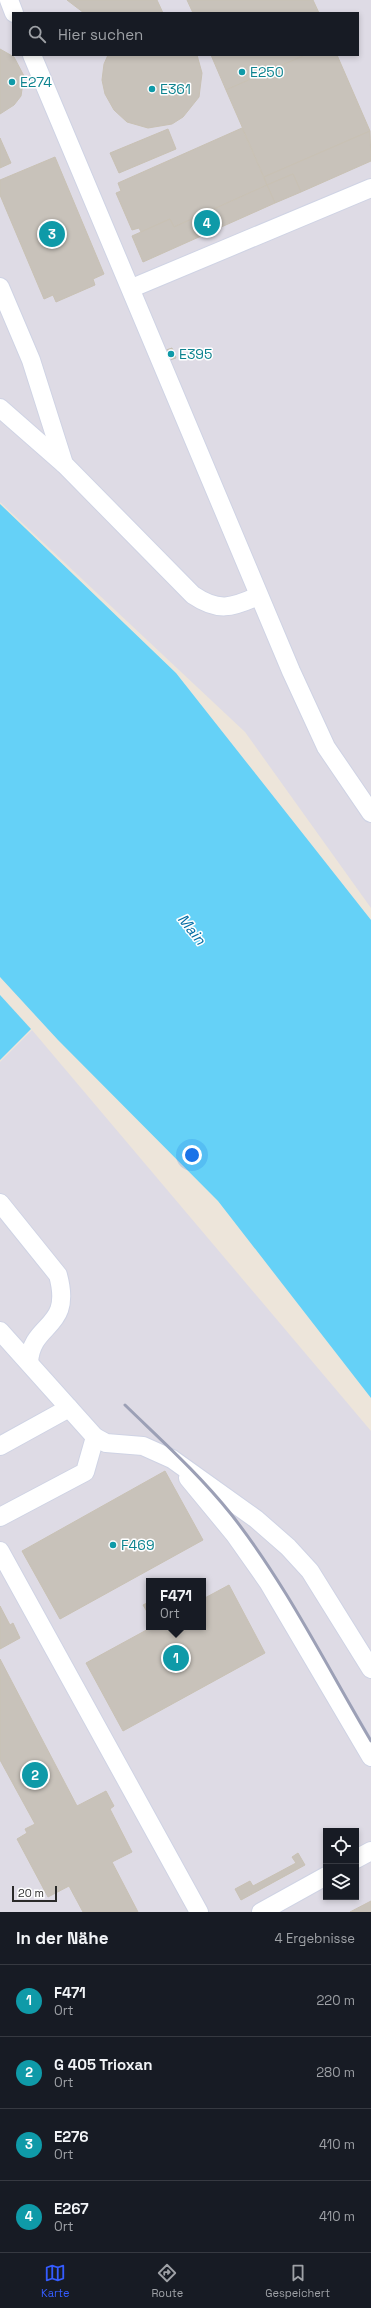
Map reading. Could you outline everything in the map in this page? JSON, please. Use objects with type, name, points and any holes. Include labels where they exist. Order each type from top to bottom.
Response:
[{"type":"street","points":[[9,0],[14,12]]},
{"type":"street","points":[[32,56],[132,288],[258,596],[326,747],[371,813]]},
{"type":"street","points":[[132,288],[371,188]]},
{"type":"street","points":[[0,287],[31,360],[64,465]]},
{"type":"street","points":[[0,408],[64,465],[193,595],[205,603],[232,607],[258,596]]},
{"type":"street","points":[[0,1203],[54,1270],[62,1288],[62,1302],[57,1317],[34,1343],[29,1362]]},
{"type":"street","points":[[0,1331],[95,1437],[106,1443],[143,1446],[172,1459],[256,1519],[288,1547],[310,1571],[371,1669]]},
{"type":"street","points":[[0,1446],[69,1408]]},
{"type":"street","points":[[0,1517],[85,1472],[95,1437]]},
{"type":"street","points":[[172,1459],[235,1535],[268,1582],[371,1757]]},
{"type":"street","points":[[0,1550],[199,1912]]},
{"type":"street","points":[[359,1857],[371,1851]]},
{"type":"street","points":[[261,1912],[323,1878]]},
{"type":"shaded area","points":[[0,0],[371,0],[371,908],[245,732],[0,502]]},
{"type":"shaded area","points":[[32,1030],[371,1431],[371,1912],[0,1912],[0,1062]]},
{"type":"water","name":"Main","points":[[0,504],[176,673],[371,920],[371,1398],[218,1201],[58,1040],[0,977]]},
{"type":"water","points":[[0,995],[31,1029],[0,1060]]},
{"type":"building","points":[[67,0],[157,0],[163,12],[83,12]]},
{"type":"building","points":[[187,0],[313,0],[319,12],[193,12]]},
{"type":"building","name":"E274","points":[[0,49],[14,57],[24,76],[21,96],[14,105],[0,114]]},
{"type":"building","name":"E361","points":[[108,56],[197,56],[202,73],[199,97],[183,117],[172,124],[148,128],[127,122],[114,110],[105,94],[102,80],[104,64]]},
{"type":"building","name":"E250","points":[[211,56],[303,56],[226,90]]},
{"type":"building","points":[[303,56],[337,56],[370,131],[264,177],[226,90]]},
{"type":"building","points":[[242,128],[267,185],[174,227],[170,219],[141,232],[139,228],[132,230],[116,193],[121,191],[118,183]]},
{"type":"building","points":[[168,129],[176,149],[119,173],[110,153]]},
{"type":"building","points":[[370,131],[371,161],[301,192],[293,174],[267,185],[264,177]]},
{"type":"building","points":[[0,138],[11,163],[0,168]]},
{"type":"building","points":[[55,157],[104,274],[93,279],[95,285],[56,302],[53,295],[44,299],[0,195],[0,180]]},
{"type":"building","points":[[293,174],[301,192],[275,203],[267,185]]},
{"type":"building","points":[[267,185],[275,203],[143,262],[132,236],[170,219],[174,227]]},
{"type":"building","name":"E395","points":[[172,348],[176,358],[170,360],[166,350]]},
{"type":"building","name":"F469","points":[[165,1471],[203,1540],[60,1619],[22,1551]]},
{"type":"building","points":[[229,1585],[265,1653],[123,1731],[86,1663],[146,1630],[206,1630],[206,1597]]},
{"type":"building","points":[[0,1606],[10,1625],[13,1623],[20,1638],[0,1649]]},
{"type":"building","points":[[0,1659],[77,1806],[106,1791],[114,1806],[110,1809],[132,1852],[112,1862],[138,1912],[83,1912],[69,1886],[48,1897],[17,1839],[27,1833],[25,1829],[35,1824],[0,1760]]},
{"type":"building","points":[[298,1853],[305,1865],[241,1900],[235,1889],[250,1881],[253,1886],[296,1863],[292,1857]]},
{"type":"building","points":[[371,1901],[371,1912],[350,1912]]},
{"type":"railway","points":[[125,1405],[180,1458],[219,1499],[251,1541],[270,1568],[305,1625],[371,1741]]},
{"type":"place","name":"E250","points":[[242,72]]},
{"type":"place","name":"E274","points":[[12,82]]},
{"type":"place","name":"E361","points":[[152,89]]},
{"type":"place","name":"E267","points":[[207,223]]},
{"type":"place","name":"E276","points":[[52,234]]},
{"type":"place","name":"E395","points":[[171,354]]},
{"type":"place","name":"F469","points":[[113,1545]]},
{"type":"place","name":"F471","points":[[176,1658]]},
{"type":"place","name":"G 405 Trioxan","points":[[35,1775]]}]
